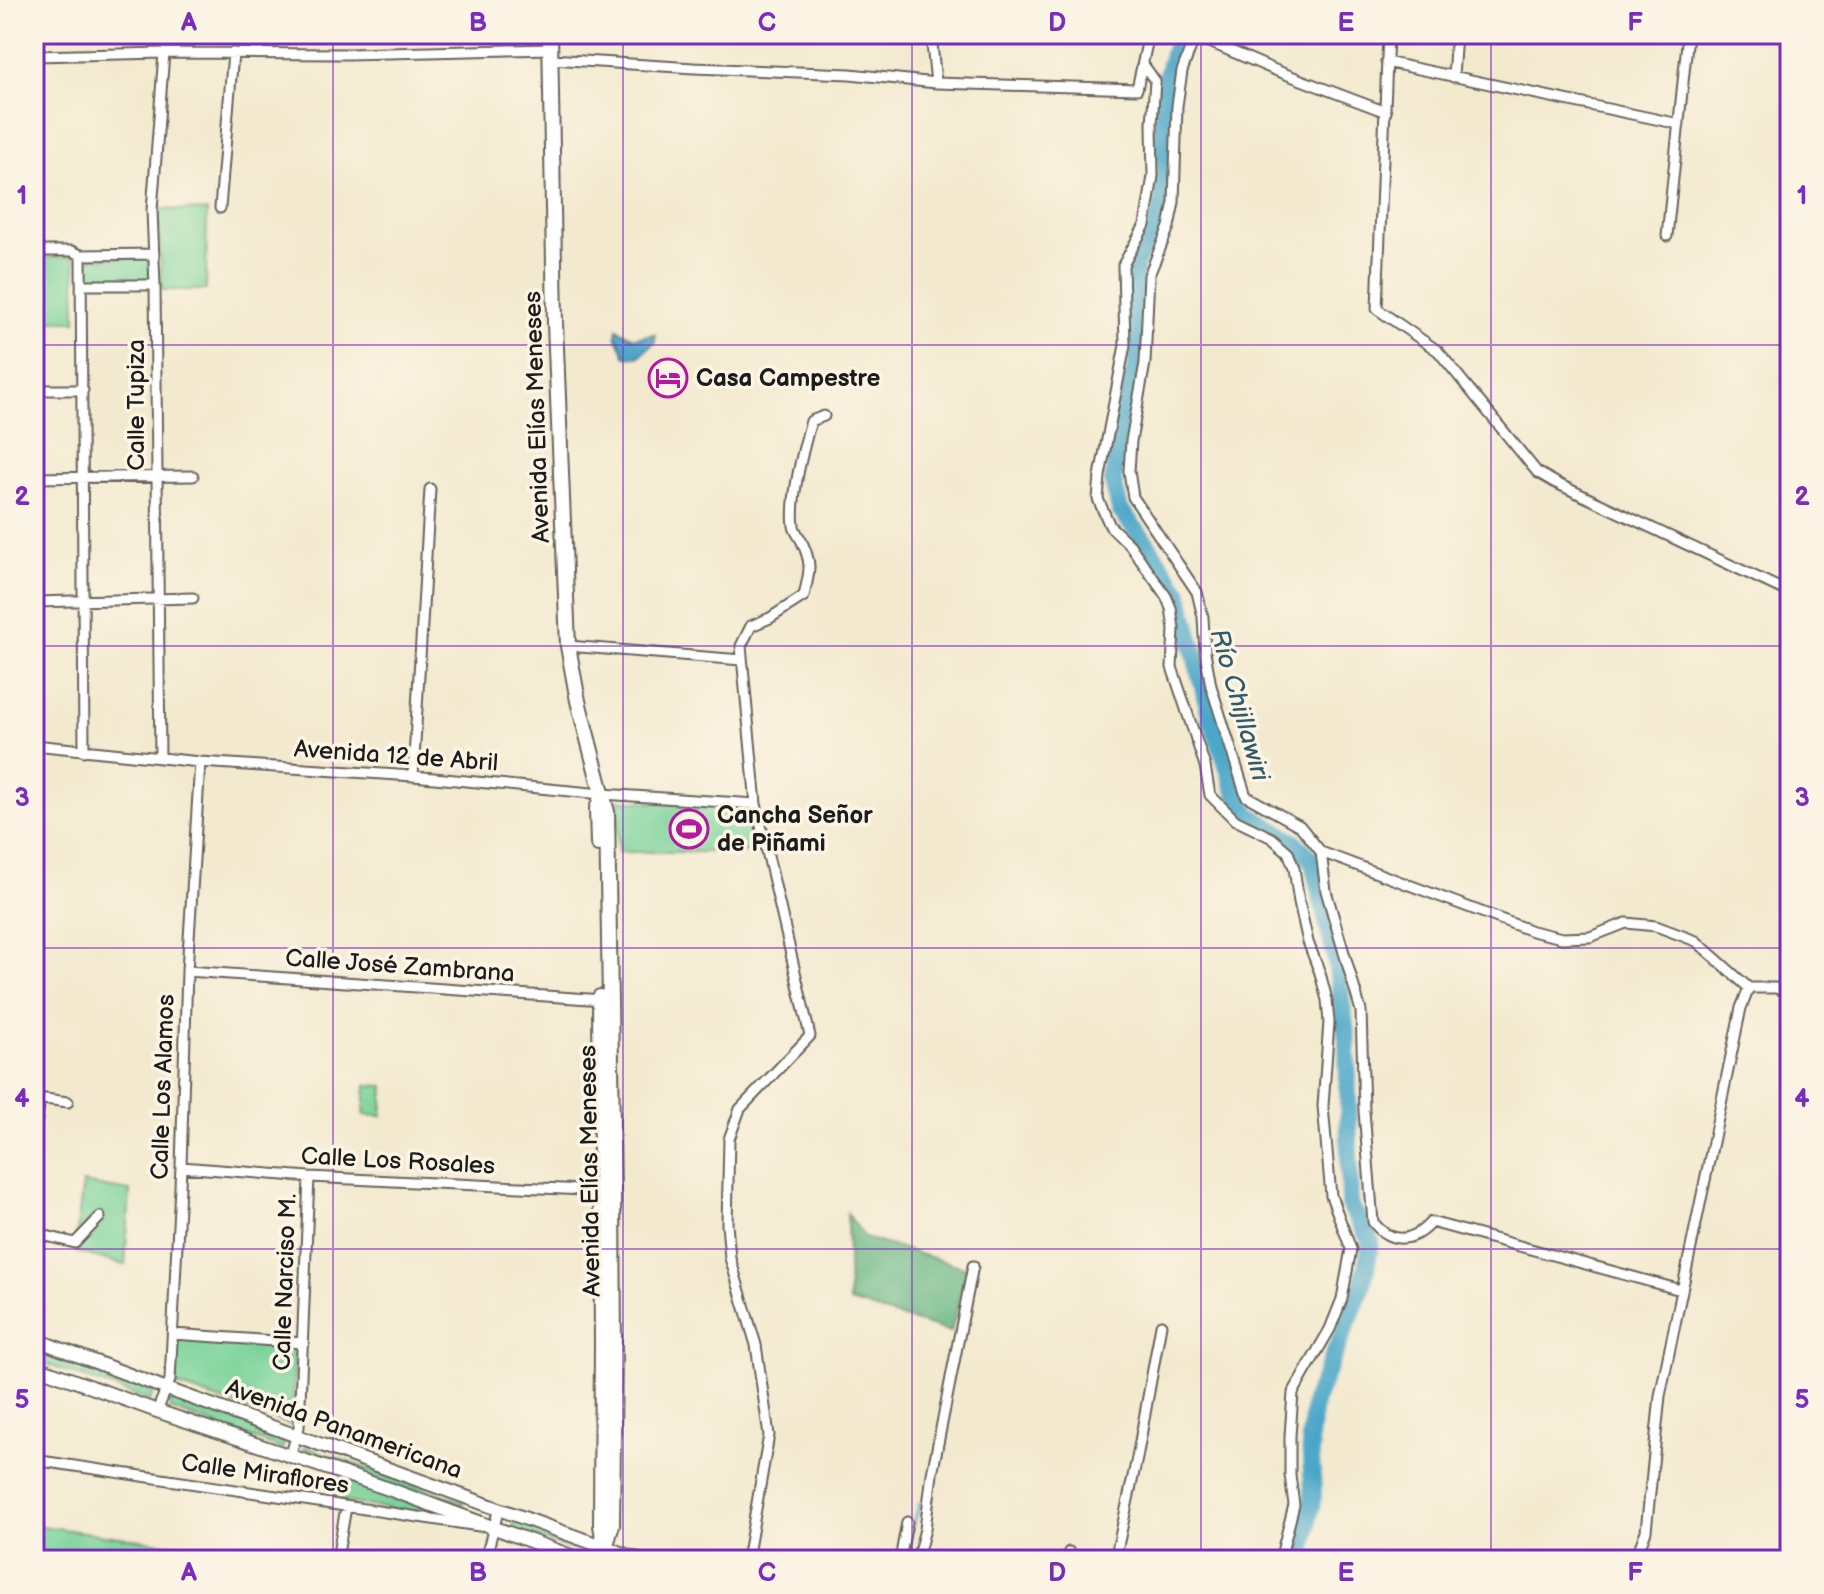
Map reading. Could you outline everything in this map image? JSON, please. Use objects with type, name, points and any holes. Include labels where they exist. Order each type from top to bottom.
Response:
[{"type":"main road","name":"Avenida Elías Meneses","points":[[551,47],[555,323],[568,646],[578,701],[602,794],[597,809],[605,1000],[607,1191],[601,1525],[605,1554]]},
{"type":"main road","name":"Avenida Panamericana","points":[[34,1339],[499,1508],[605,1554],[640,1560]]},
{"type":"main road","name":"Avenida Panamericana","points":[[34,1366],[386,1488],[582,1560]]},
{"type":"street","points":[[931,34],[936,83]]},
{"type":"street","points":[[34,56],[349,54],[551,47],[694,68],[850,74],[936,83],[1137,89],[1149,34]]},
{"type":"street","points":[[1388,34],[1377,309],[1438,351],[1537,472],[1790,593]]},
{"type":"street","points":[[1453,77],[1456,34]]},
{"type":"street","points":[[1667,236],[1688,34]]},
{"type":"street","points":[[1386,112],[1208,38],[1193,35],[1182,71],[1177,106],[1174,202],[1169,227],[1149,275],[1145,363],[1131,441],[1129,471],[1133,497],[1197,592],[1211,686],[1246,796],[1300,826],[1321,852],[1532,931],[1562,938],[1590,937],[1626,923],[1656,926],[1696,941],[1749,988],[1775,988],[1790,992]]},
{"type":"street","name":"Calle Tupiza","points":[[160,758],[152,210],[164,53]]},
{"type":"street","points":[[220,208],[233,53]]},
{"type":"street","points":[[1386,62],[1679,124]]},
{"type":"street","points":[[1143,64],[1155,81],[1153,176],[1145,225],[1123,265],[1125,345],[1098,499],[1110,526],[1130,545],[1171,608],[1174,629],[1172,667],[1205,766],[1210,795],[1235,820],[1272,838],[1288,852],[1294,868],[1308,942],[1327,1000],[1329,1022],[1323,1106],[1331,1196],[1351,1249],[1342,1299],[1330,1329],[1293,1393],[1290,1475],[1294,1505],[1280,1560]]},
{"type":"street","points":[[34,251],[72,251],[81,255],[154,254]]},
{"type":"street","points":[[81,255],[84,751]]},
{"type":"street","points":[[82,285],[155,285]]},
{"type":"street","points":[[34,390],[83,390]]},
{"type":"street","points":[[747,1560],[769,1435],[756,1345],[730,1258],[727,1224],[729,1139],[740,1109],[810,1036],[756,804],[741,646],[751,626],[804,596],[811,565],[794,528],[795,501],[802,452],[811,421],[824,416]]},
{"type":"street","points":[[34,478],[193,476]]},
{"type":"street","points":[[413,776],[430,489]]},
{"type":"street","points":[[34,602],[193,598]]},
{"type":"street","points":[[568,646],[742,660]]},
{"type":"street","name":"Avenida 12 de Abril","points":[[34,745],[200,762],[756,804]]},
{"type":"street","name":"Calle Los Alamos","points":[[157,1411],[170,1380],[187,971],[200,762]]},
{"type":"street","points":[[1321,852],[1326,891],[1361,1011],[1364,1111],[1373,1222],[1381,1232],[1396,1238],[1410,1237],[1423,1232],[1431,1222],[1681,1290]]},
{"type":"street","name":"Calle José Zambrana","points":[[187,971],[605,1000]]},
{"type":"street","points":[[1635,1560],[1646,1531],[1660,1396],[1681,1290],[1741,1008],[1749,988]]},
{"type":"street","points":[[34,1141],[37,1098],[68,1102]]},
{"type":"street","name":"Calle Los Rosales","points":[[181,1167],[309,1177],[607,1191]]},
{"type":"street","name":"Calle Narciso M.","points":[[290,1457],[299,1427],[309,1177]]},
{"type":"street","points":[[34,1233],[75,1243],[100,1217]]},
{"type":"street","points":[[917,1560],[973,1266]]},
{"type":"street","points":[[1115,1560],[1161,1325]]},
{"type":"street","points":[[173,1334],[304,1343]]},
{"type":"street","name":"Calle Miraflores","points":[[34,1463],[34,1460],[493,1528]]},
{"type":"street","points":[[337,1560],[346,1507]]},
{"type":"street","points":[[485,1560],[499,1508]]},
{"type":"street","points":[[900,1560],[907,1522]]},
{"type":"green space","points":[[158,209],[207,211],[206,290],[162,290]]},
{"type":"green space","points":[[34,257],[75,259],[76,321],[38,321],[38,345],[34,345]]},
{"type":"green space","points":[[90,258],[146,258],[149,261],[149,279],[91,282],[86,270]]},
{"type":"green space","points":[[618,800],[750,809],[759,852],[618,852]]},
{"type":"green space","points":[[366,1085],[384,1086],[382,1116],[364,1115]]},
{"type":"green space","points":[[83,1183],[130,1191],[125,1265],[74,1251]]},
{"type":"green space","points":[[847,1213],[865,1238],[967,1268],[951,1332],[849,1302]]},
{"type":"green space","points":[[178,1339],[295,1347],[293,1426],[176,1385]]},
{"type":"green space","points":[[34,1345],[154,1389],[150,1401],[34,1360]]},
{"type":"green space","points":[[173,1397],[286,1438],[282,1449],[169,1409]]},
{"type":"green space","points":[[305,1447],[464,1502],[460,1509],[302,1455]]},
{"type":"green space","points":[[338,1477],[428,1508],[426,1515],[334,1500]]},
{"type":"green space","points":[[518,1521],[575,1541],[575,1549],[515,1530],[513,1525]]},
{"type":"green space","points":[[34,1525],[262,1557],[262,1560],[34,1560]]},
{"type":"water","points":[[617,329],[634,338],[655,334],[655,342],[638,357],[626,357],[616,335]]},
{"type":"waterway","name":"Río Chijllawiri","points":[[1179,34],[1165,81],[1162,209],[1135,266],[1136,366],[1120,423],[1113,482],[1120,510],[1179,592],[1210,715],[1237,795],[1249,815],[1295,843],[1312,859],[1336,960],[1347,1039],[1350,1205],[1371,1242],[1362,1288],[1314,1402],[1310,1438],[1313,1495],[1302,1560]]},
{"type":"waterway","points":[[907,1560],[920,1503]]},
{"type":"place","name":"Casa Campestre","points":[[668,378]]},
{"type":"place","name":"Cancha Señor de Piñami","points":[[689,829]]}]
